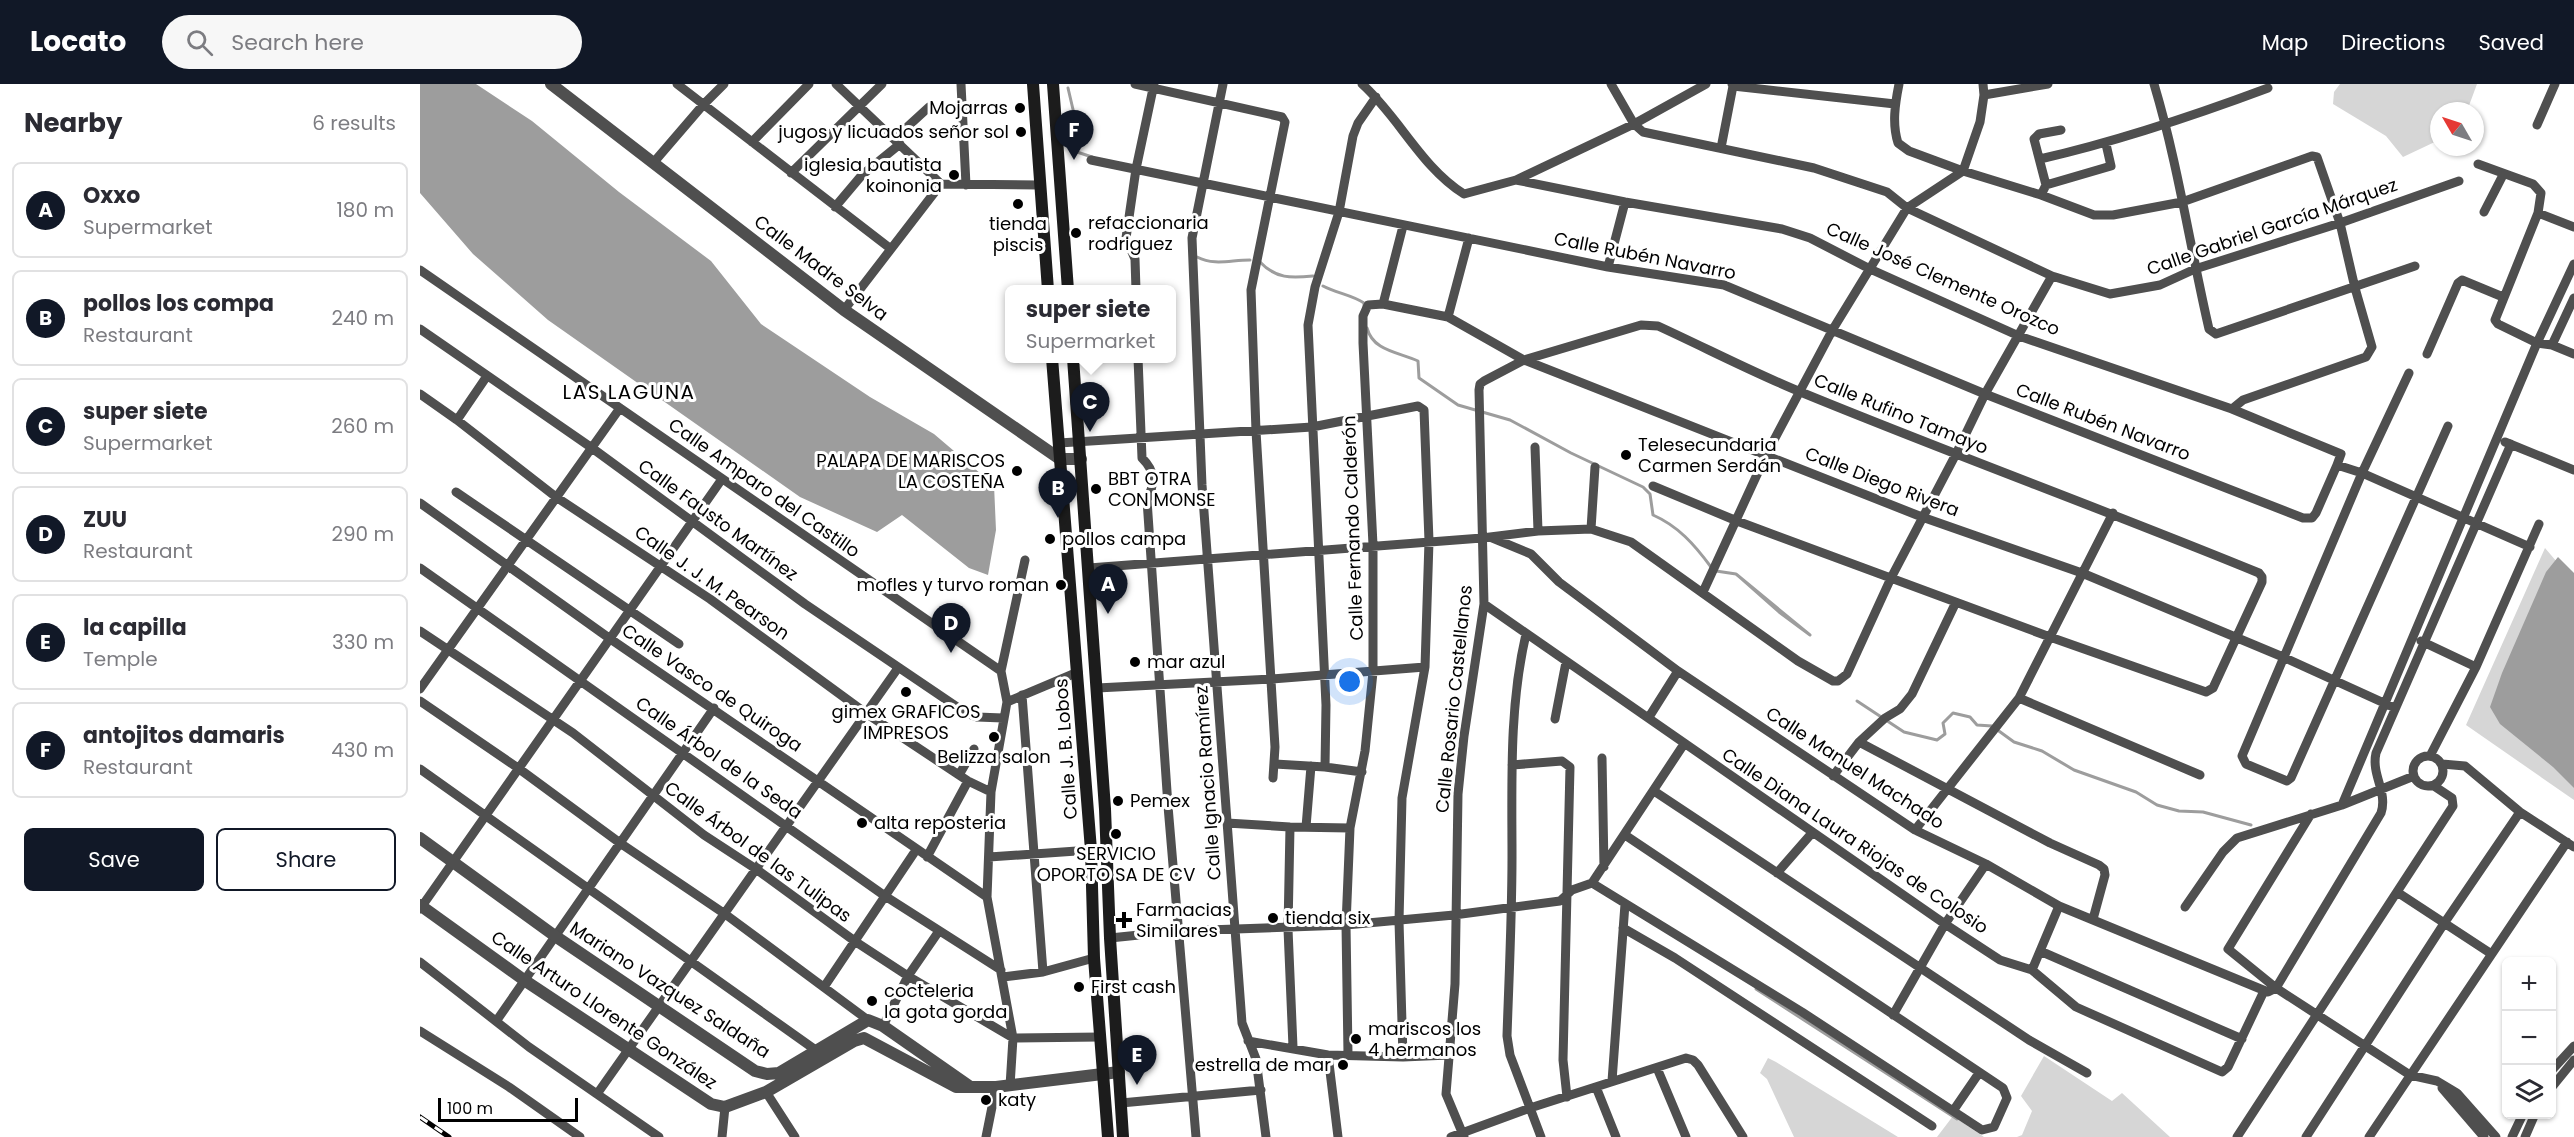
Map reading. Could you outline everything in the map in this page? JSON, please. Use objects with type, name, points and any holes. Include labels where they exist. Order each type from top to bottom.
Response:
[{"type":"main road","points":[[1033,84],[1048,285]]},
{"type":"main road","points":[[1053,84],[1068,285]]},
{"type":"main road","name":"Calle J. B. Lobos","points":[[1053,363],[1091,850],[1094,958],[1108,1137]]},
{"type":"main road","name":"Calle J. B. Lobos","points":[[1073,363],[1105,809],[1110,938],[1123,1137]]},
{"type":"street","name":"Calle Madre Selva","points":[[551,84],[844,310],[1060,459]]},
{"type":"street","points":[[677,84],[891,249]]},
{"type":"street","points":[[654,162],[724,84]]},
{"type":"street","points":[[752,142],[809,84]]},
{"type":"street","points":[[836,84],[860,104],[941,184],[1040,185]]},
{"type":"street","points":[[791,173],[882,84]]},
{"type":"street","points":[[962,84],[966,185]]},
{"type":"street","points":[[1135,84],[1154,86],[1282,117],[1285,122],[1251,290],[1256,431],[1272,679],[1275,764],[1273,778]]},
{"type":"street","name":"Calle Ignacio Ramírez","points":[[1223,84],[1192,238],[1200,434],[1206,557],[1218,682],[1242,1023],[1256,1059],[1266,1137]]},
{"type":"street","points":[[1362,84],[1376,97],[1421,154],[1464,194],[1516,180],[1634,124],[1699,86]]},
{"type":"street","points":[[1611,84],[1634,124]]},
{"type":"street","points":[[1899,84],[1895,104],[1895,133],[1898,143],[1909,151],[2094,215],[2113,215],[2182,202],[2312,156],[2317,157],[2340,223],[2372,347],[2370,353],[2366,357],[2243,400],[2232,409]]},
{"type":"street","points":[[1702,592],[1766,455],[1833,329],[1907,208],[1962,171],[1980,122],[1983,84]]},
{"type":"street","points":[[1984,94],[2048,84]]},
{"type":"street","points":[[2154,84],[2167,125],[2209,329],[2216,333],[2415,266]]},
{"type":"street","points":[[2536,125],[2555,84]]},
{"type":"street","points":[[1721,148],[1733,85],[1895,104]]},
{"type":"street","points":[[1136,285],[1135,260],[1126,238],[1136,169],[1154,86]]},
{"type":"street","points":[[2040,159],[2106,144],[2167,125],[2268,88]]},
{"type":"street","points":[[1325,767],[1324,676],[1308,325],[1311,303],[1339,212],[1353,136],[1358,123],[1376,97]]},
{"type":"street","points":[[835,207],[862,175],[929,107]]},
{"type":"street","name":"Calle Gabriel García Márquez","points":[[1634,124],[1643,132],[1652,135],[1814,168],[1887,192],[1907,208],[2052,276],[2110,294],[2160,285],[2195,269],[2340,223],[2459,181]]},
{"type":"street","points":[[2041,195],[2046,185],[2034,139],[2036,136],[2061,130]]},
{"type":"street","points":[[2046,185],[2111,166],[2106,144]]},
{"type":"street","name":"Calle Rubén Navarro","points":[[1091,160],[1608,267],[1724,285],[1985,394],[2303,518],[2312,518],[2316,513],[2337,465]]},
{"type":"street","points":[[2478,164],[2538,187],[2541,193],[2538,213],[2495,320],[2498,324],[2537,343],[2552,345],[2574,354]]},
{"type":"street","points":[[2484,212],[2503,175]]},
{"type":"street","name":"Calle José Clemente Orozco","points":[[1516,180],[1625,202],[1782,229],[1810,238],[1870,269],[2019,336],[2232,409],[2341,454],[2337,465]]},
{"type":"street","points":[[844,310],[941,184]]},
{"type":"street","points":[[1608,267],[1625,202]]},
{"type":"street","points":[[2538,213],[2574,227]]},
{"type":"street","points":[[1383,304],[1403,226]]},
{"type":"street","points":[[1448,317],[1470,238]]},
{"type":"street","points":[[2342,806],[2537,343],[2570,283],[2574,264]]},
{"type":"street","name":"Calle Amparo del Castillo","points":[[420,270],[1001,671]]},
{"type":"street","points":[[1891,578],[1985,394],[2052,276]]},
{"type":"street","points":[[2427,354],[2458,283],[2462,280],[2503,297]]},
{"type":"street","points":[[2552,345],[2574,298]]},
{"type":"street","name":"Calle Diego Rivera","points":[[1383,304],[1448,317],[1524,360],[1922,517],[2082,573],[2283,657],[2395,708]]},
{"type":"street","name":"Calle Fernando Calderón","points":[[1348,1054],[1346,926],[1350,828],[1362,772],[1374,672],[1373,544],[1363,316],[1368,305],[1383,304]]},
{"type":"street","name":"Calle Rufino Tamayo","points":[[1524,360],[1641,325],[1658,326],[1800,392],[2114,513],[2259,573],[2262,582],[2237,639]]},
{"type":"street","name":"Calle Fausto Martínez","points":[[420,330],[592,448],[898,668],[966,713],[977,717],[1004,718]]},
{"type":"street","name":"Calle Rosario Castellanos","points":[[1463,1135],[1446,1094],[1455,984],[1454,915],[1458,794],[1464,736],[1484,604],[1486,537],[1480,384],[1524,360]]},
{"type":"street","points":[[1138,363],[1142,458],[1150,466],[1154,477],[1153,488],[1147,500],[1178,931],[1196,1137]]},
{"type":"street","points":[[2409,373],[2362,473],[2283,657],[2242,760],[2289,781],[2448,426]]},
{"type":"street","points":[[457,420],[488,376]]},
{"type":"street","name":"Calle J. J. M. Pearson","points":[[420,394],[556,497],[710,599],[867,714],[968,781],[991,792]]},
{"type":"street","points":[[1059,443],[1312,427],[1418,406],[1422,409],[1429,541],[1425,667],[1402,798],[1400,921],[1403,1057]]},
{"type":"street","points":[[420,690],[506,566],[621,408]]},
{"type":"street","points":[[2497,439],[2574,470]]},
{"type":"street","points":[[2040,951],[2242,1039],[2264,992],[2276,988],[2378,821],[2384,798],[2375,771],[2375,758],[2511,444]]},
{"type":"street","points":[[1535,447],[1538,531]]},
{"type":"street","points":[[1060,459],[1081,459]]},
{"type":"street","points":[[2337,465],[2362,473],[2530,547]]},
{"type":"street","points":[[1591,529],[1595,467]]},
{"type":"street","points":[[421,907],[722,479]]},
{"type":"street","points":[[1653,486],[1737,521],[2050,637],[2207,692],[2213,688],[2237,639]]},
{"type":"street","points":[[456,492],[679,644]]},
{"type":"street","name":"Calle Vasco de Quiroga","points":[[420,503],[609,638],[987,897]]},
{"type":"street","points":[[1915,830],[2019,698],[2114,513]]},
{"type":"street","points":[[2237,1137],[2315,1014],[2454,804],[2452,798],[2434,786],[2420,784],[2414,776],[2416,762],[2430,756],[2476,667],[2539,524]]},
{"type":"street","name":"Calle Manuel Machado","points":[[1089,568],[1538,531],[1591,529],[1631,542],[1798,662],[1833,681],[1843,679],[1891,578]]},
{"type":"street","name":"Calle Manuel Machado","points":[[1486,537],[1531,554],[1559,582],[1678,671],[1915,830],[1986,864],[2059,906],[2264,992]]},
{"type":"street","points":[[1010,1086],[1013,1038],[987,897],[991,792],[1007,702],[1001,671],[1025,560]]},
{"type":"street","name":"Calle Árbol de la Seda","points":[[420,568],[683,751],[885,896],[1002,974]]},
{"type":"street","points":[[1833,776],[1859,742],[1885,718],[1900,709],[1912,694],[1956,602]]},
{"type":"street","name":"Calle Diana Laura Riojas de Colosio","points":[[1484,604],[1945,924],[2000,960],[2032,970],[2076,1007],[2220,1072],[2224,1072],[2242,1039]]},
{"type":"street","name":"Calle Árbol de las Tulipas","points":[[420,631],[552,719],[651,796],[856,942],[1013,1038]]},
{"type":"street","points":[[1526,634],[1515,691],[1512,765],[1512,907],[1507,1036],[1510,1055],[1541,1137]]},
{"type":"street","points":[[2414,638],[2476,667]]},
{"type":"street","points":[[1555,720],[1566,662]]},
{"type":"street","points":[[1097,688],[1324,676],[1425,667]]},
{"type":"street","points":[[597,1094],[898,668]]},
{"type":"street","points":[[1649,717],[1678,671]]},
{"type":"street","points":[[1007,702],[1078,672]]},
{"type":"street","points":[[1022,695],[1043,972]]},
{"type":"street","points":[[2019,698],[2200,775]]},
{"type":"street","points":[[420,701],[518,768],[620,843],[725,914],[868,1020],[883,1026],[969,1086],[1010,1086],[1119,1072]]},
{"type":"street","points":[[497,1020],[714,708]]},
{"type":"street","points":[[1859,742],[2104,869],[2105,875],[2093,919]]},
{"type":"street","points":[[1110,938],[1234,928],[1288,929],[1346,926],[1560,901],[1572,890],[1592,883],[1605,867],[1684,744]]},
{"type":"street","points":[[959,775],[974,749]]},
{"type":"street","points":[[2430,756],[2442,764],[2443,775],[2434,786]]},
{"type":"street","points":[[1602,758],[1605,867]]},
{"type":"street","points":[[1512,765],[1562,761],[1570,767],[1563,1060],[1567,1097]]},
{"type":"street","points":[[1275,764],[1362,772]]},
{"type":"street","points":[[2369,1137],[2490,953],[2570,845],[2520,812],[2465,766],[2442,764]]},
{"type":"street","points":[[1306,827],[1311,766]]},
{"type":"street","points":[[420,769],[692,960],[817,1051]]},
{"type":"street","points":[[2185,907],[2231,842],[2342,806],[2414,776]]},
{"type":"street","points":[[927,857],[968,781]]},
{"type":"street","points":[[1654,790],[2029,1040],[2087,1073]]},
{"type":"street","points":[[2306,1137],[2445,922],[2520,812]]},
{"type":"street","points":[[2312,814],[2229,949],[2276,988],[2410,1075],[2437,1081],[2457,1093],[2496,1137]]},
{"type":"street","points":[[1227,822],[1290,827],[1350,828]]},
{"type":"street","points":[[1290,827],[1288,929],[1293,1047]]},
{"type":"street","points":[[1778,873],[1812,833]]},
{"type":"street","points":[[1592,883],[1802,1012],[1982,1130],[1994,1127],[2007,1098],[2006,1092],[1625,835]]},
{"type":"street","name":"Mariano Vazquez Saldaña","points":[[420,838],[555,936],[755,1071],[767,1074],[779,1073],[868,1020]]},
{"type":"street","points":[[824,987],[916,850]]},
{"type":"street","points":[[989,857],[1091,850]]},
{"type":"street","points":[[1893,1014],[1945,924],[1986,864]]},
{"type":"street","points":[[2397,892],[2490,953]]},
{"type":"street","points":[[1612,1081],[1625,904]]},
{"type":"street","points":[[2032,970],[2059,906]]},
{"type":"street","name":"Calle Arturo Llorente González","points":[[421,907],[524,980],[703,1099],[725,1107],[766,1092],[854,1041],[864,1038],[956,1087],[969,1086]]},
{"type":"street","points":[[1623,928],[1675,958],[1932,1126]]},
{"type":"street","points":[[883,1026],[909,976],[939,931]]},
{"type":"street","points":[[1002,974],[1043,972],[1094,958]]},
{"type":"street","points":[[420,962],[529,1047],[659,1137]]},
{"type":"street","points":[[420,1031],[500,1081],[580,1137]]},
{"type":"street","points":[[1013,1038],[1100,1036]]},
{"type":"street","points":[[1248,1041],[1293,1047],[1328,1055],[1403,1057],[1449,1055]]},
{"type":"street","points":[[2556,1066],[2574,1046]]},
{"type":"street","points":[[1328,1055],[1338,1137]]},
{"type":"street","points":[[1450,1137],[1463,1135],[1530,1108],[1686,1058],[1693,1060],[1743,1137]]},
{"type":"street","points":[[2556,1082],[2574,1060]]},
{"type":"street","points":[[1657,1068],[1686,1137]]},
{"type":"street","points":[[1953,1111],[1979,1073]]},
{"type":"street","points":[[2437,1081],[2484,1137]]},
{"type":"street","points":[[986,1137],[996,1087]]},
{"type":"street","points":[[1596,1087],[1616,1137]]},
{"type":"street","points":[[1121,1103],[1261,1090]]},
{"type":"street","points":[[766,1092],[795,1137]]},
{"type":"street","points":[[721,1136],[725,1107]]},
{"type":"street","points":[[2512,1137],[2521,1119]]},
{"type":"street","points":[[2525,1137],[2533,1119]]},
{"type":"shaded area","points":[[420,84],[476,84],[532,121],[619,192],[711,261],[761,324],[870,397],[934,434],[994,485],[996,530],[988,575],[969,568],[902,515],[877,532],[800,497],[548,320],[473,254],[420,193]]},
{"type":"shaded area","points":[[2340,84],[2477,84],[2470,102],[2430,102],[2430,144],[2403,157],[2386,136],[2333,104],[2334,92]]},
{"type":"shaded area","points":[[2545,548],[2574,582],[2574,800],[2466,725]]},
{"type":"shaded area","points":[[2558,557],[2574,573],[2574,788],[2553,767],[2500,724],[2490,707],[2502,673],[2546,572]]},
{"type":"shaded area","points":[[2044,1056],[2112,1101],[2122,1093],[2170,1137],[2017,1137],[2022,1135],[2032,1111],[2021,1096]]},
{"type":"shaded area","points":[[1768,1058],[1898,1137],[1794,1137],[1767,1079],[1760,1073]]},
{"type":"shaded area","points":[[1953,1116],[1984,1137],[1937,1137]]},
{"type":"waterway","points":[[1068,88],[1075,118],[1072,143],[1077,152],[1092,157]]},
{"type":"waterway","points":[[1197,257],[1216,262],[1250,260]]},
{"type":"waterway","points":[[1260,262],[1272,272],[1284,276],[1313,276]]},
{"type":"waterway","points":[[1323,286],[1359,300],[1364,303],[1364,307]]},
{"type":"waterway","points":[[1367,328],[1370,336],[1380,346],[1418,361],[1419,378],[1458,405],[1510,420],[1571,453],[1643,487],[1650,494],[1653,515],[1685,536],[1711,567]]},
{"type":"waterway","points":[[1716,571],[1736,574],[1779,612],[1810,635],[1736,574]]},
{"type":"waterway","points":[[1857,701],[1904,732],[1937,740],[1945,734],[1943,723],[1953,713],[1970,717],[1977,725],[1992,726],[2014,742],[2042,751],[2074,770],[2136,792],[2157,805],[2179,811],[2203,812],[2251,825]]},
{"type":"waterway","points":[[1756,989],[1957,1119]]},
{"type":"railway","points":[[420,1117],[449,1137]]},
{"type":"place","name":"Mojarras","points":[[1020,108]]},
{"type":"place","name":"jugos y licuados señor sol","points":[[1021,132]]},
{"type":"place","name":"antojitos damaris","points":[[1074,160]]},
{"type":"place","name":"iglesia bautista koinonia","points":[[954,175]]},
{"type":"place","name":"tienda piscis","points":[[1018,204]]},
{"type":"place","name":"refaccionaria rodriguez","points":[[1076,233]]},
{"type":"place","name":"super siete","points":[[1090,432]]},
{"type":"place","name":"Telesecundaria Carmen Serdán","points":[[1626,455]]},
{"type":"place","name":"PALAPA DE MARISCOS LA COSTEÑA","points":[[1017,471]]},
{"type":"place","name":"BBT OTRA CON MONSE","points":[[1096,489]]},
{"type":"place","name":"pollos los compa","points":[[1058,518]]},
{"type":"place","name":"pollos campa","points":[[1050,539]]},
{"type":"place","name":"mofles y turvo roman","points":[[1061,585]]},
{"type":"place","name":"Oxxo","points":[[1108,614]]},
{"type":"place","name":"ZUU","points":[[951,653]]},
{"type":"place","name":"mar azul","points":[[1135,662]]},
{"type":"place","name":"gimex GRAFICOS IMPRESOS","points":[[906,692]]},
{"type":"place","name":"Belizza salon","points":[[994,737]]},
{"type":"place","name":"Pemex","points":[[1118,801]]},
{"type":"place","name":"alta reposteria","points":[[862,823]]},
{"type":"place","name":"SERVICIO OPORTO SA DE CV","points":[[1116,834]]},
{"type":"place","name":"tienda six","points":[[1273,918]]},
{"type":"place","name":"Farmacias Similares","points":[[1124,920]]},
{"type":"place","name":"First cash","points":[[1079,987]]},
{"type":"place","name":"cocteleria la gota gorda","points":[[872,1001]]},
{"type":"place","name":"mariscos los 4 hermanos","points":[[1356,1039]]},
{"type":"place","name":"estrella de mar","points":[[1343,1065]]},
{"type":"place","name":"la capilla","points":[[1137,1085]]},
{"type":"place","name":"katy","points":[[986,1100]]},
{"type":"district","name":"LAS LAGUNA","points":[[629,392]]}]
